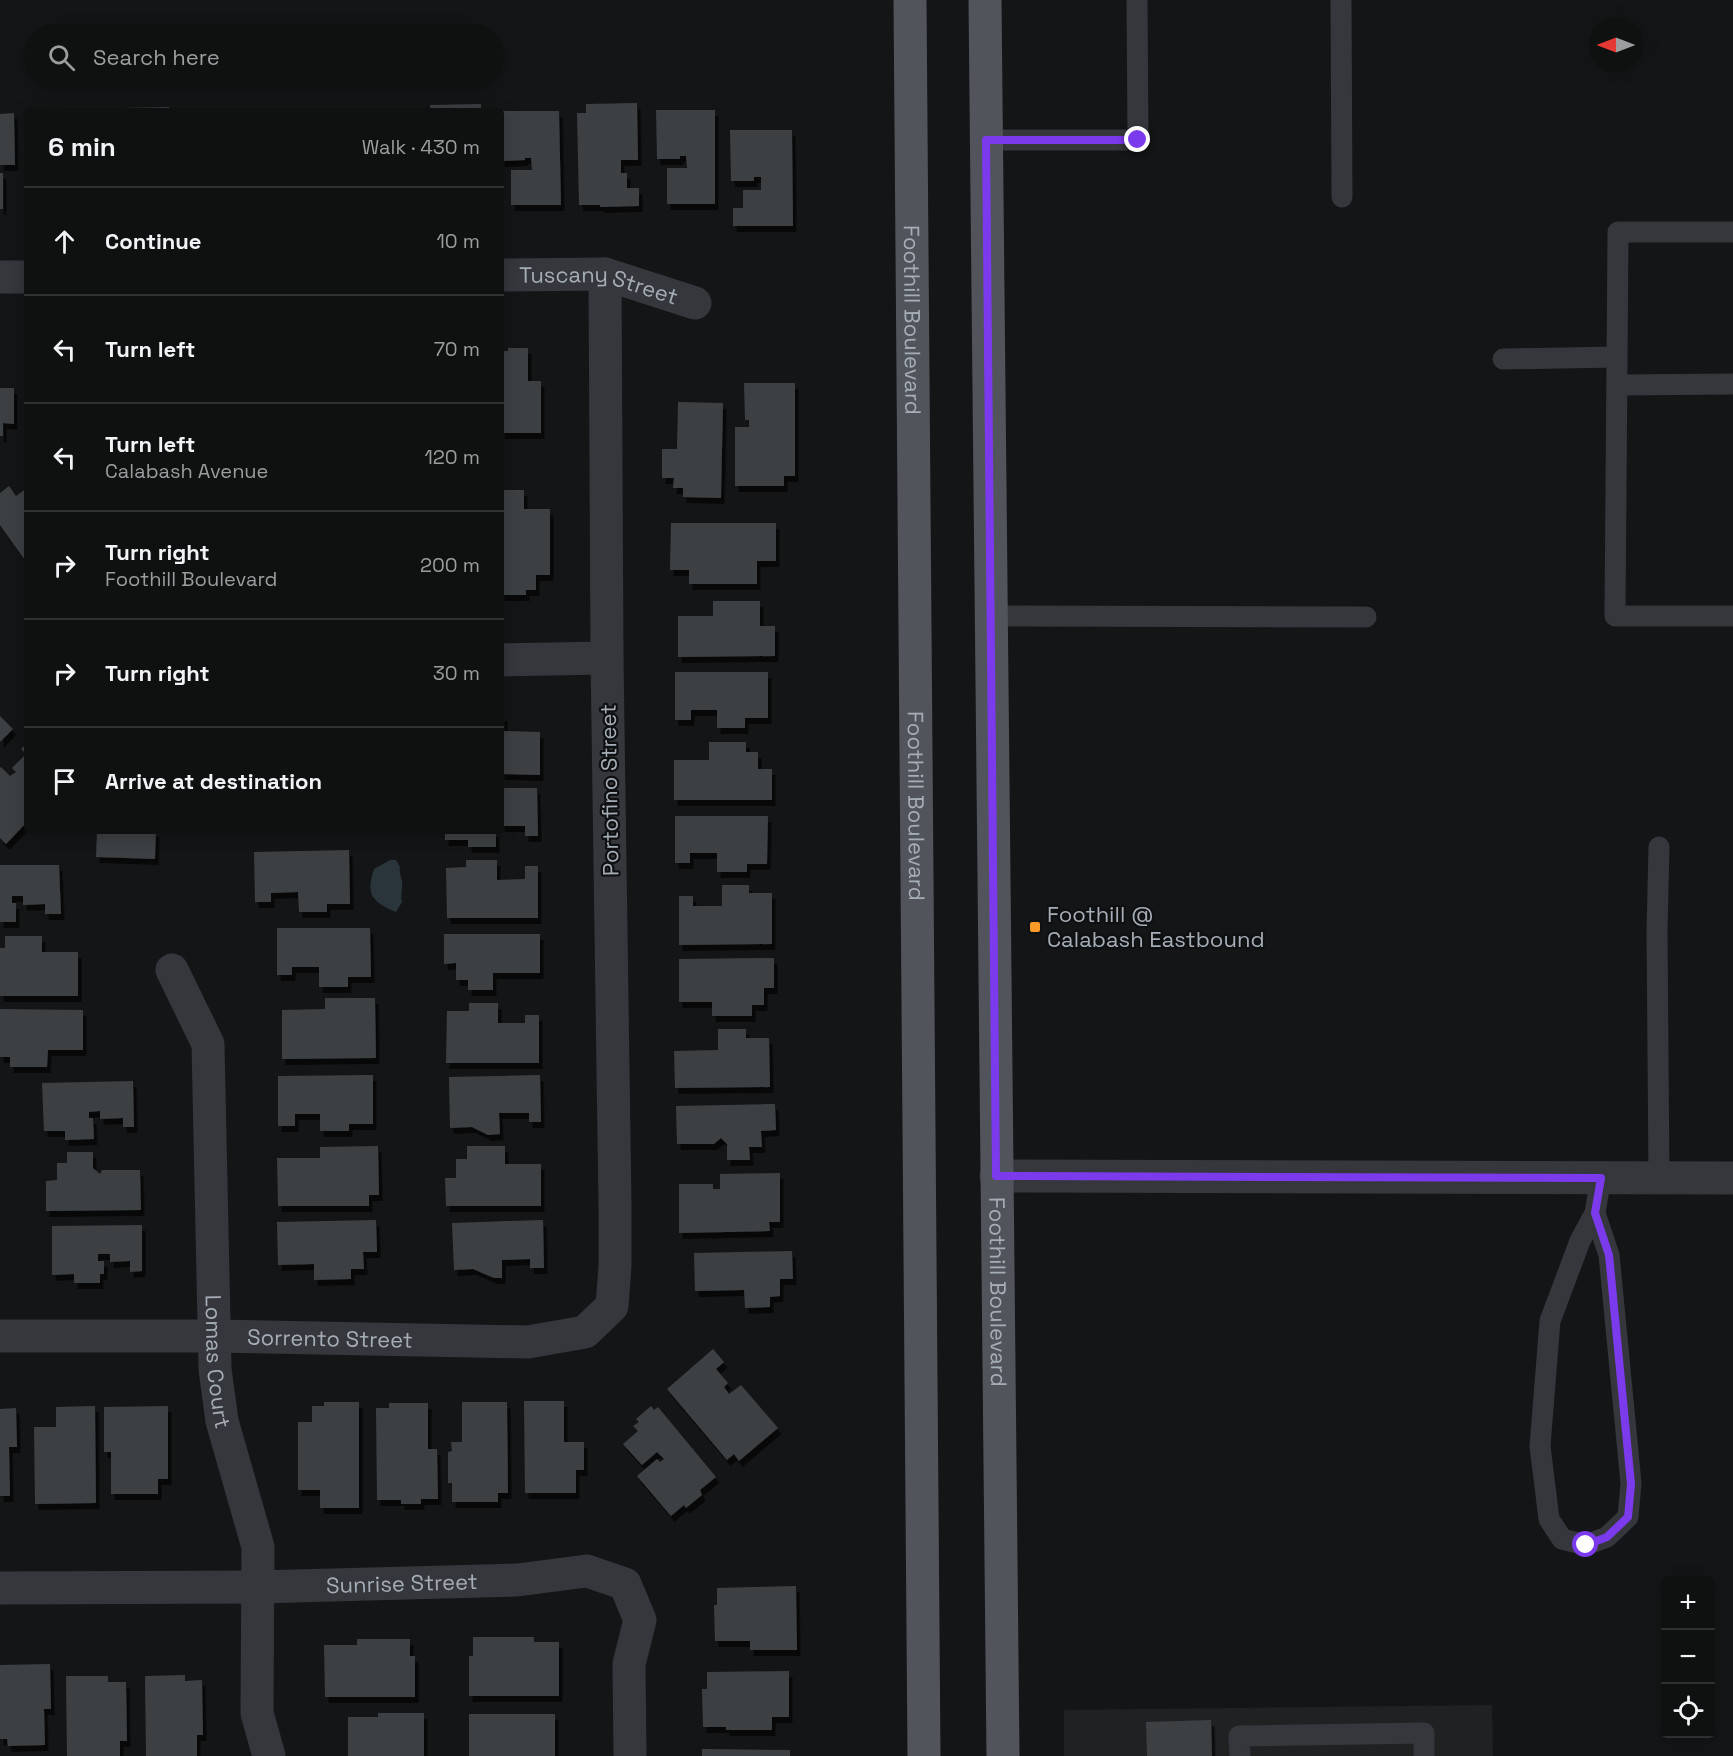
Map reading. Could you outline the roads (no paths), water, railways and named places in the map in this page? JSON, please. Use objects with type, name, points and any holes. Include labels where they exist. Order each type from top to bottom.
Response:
[{"type":"main road","name":"Foothill Boulevard","points":[[910,0],[924,1756]]},
{"type":"main road","name":"Foothill Boulevard","points":[[985,0],[1003,1756]]},
{"type":"street","name":"Tuscany Street","points":[[504,275],[605,274],[695,303]]},
{"type":"street","name":"Portofino Street","points":[[605,274],[607,658],[615,1206],[612,1306]]},
{"type":"street","points":[[0,277],[24,277]]},
{"type":"street","points":[[504,660],[607,658]]},
{"type":"street","name":"Lomas Court","points":[[172,970],[208,1044],[215,1369],[222,1421],[258,1547],[257,1713],[268,1756]]},
{"type":"street","points":[[996,1176],[1733,1178]]},
{"type":"street","name":"Sorrento Street","points":[[0,1336],[214,1336],[528,1342],[585,1332],[612,1306]]},
{"type":"street","name":"Sunrise Street","points":[[0,1588],[258,1587],[517,1580],[587,1571],[625,1584],[640,1620],[629,1664],[630,1756]]},
{"type":"lane","points":[[986,140],[1138,140],[1137,0]]},
{"type":"lane","points":[[1341,0],[1342,197]]},
{"type":"lane","points":[[1733,232],[1618,232],[1615,616],[1733,616]]},
{"type":"lane","points":[[1503,360],[1617,357]]},
{"type":"lane","points":[[1617,385],[1733,384]]},
{"type":"lane","points":[[991,616],[1366,617]]},
{"type":"lane","points":[[1659,847],[1659,1178]]},
{"type":"lane","points":[[1595,1213],[1609,1255],[1631,1484],[1628,1517],[1607,1537],[1586,1545],[1562,1539],[1549,1519],[1540,1446],[1550,1321],[1580,1241],[1595,1213],[1601,1178]]},
{"type":"lane","points":[[1240,1756],[1239,1736],[1424,1733],[1424,1756]]},
{"type":"place","name":"Foothill @ Calabash Eastbound","points":[[1035,927]]}]
